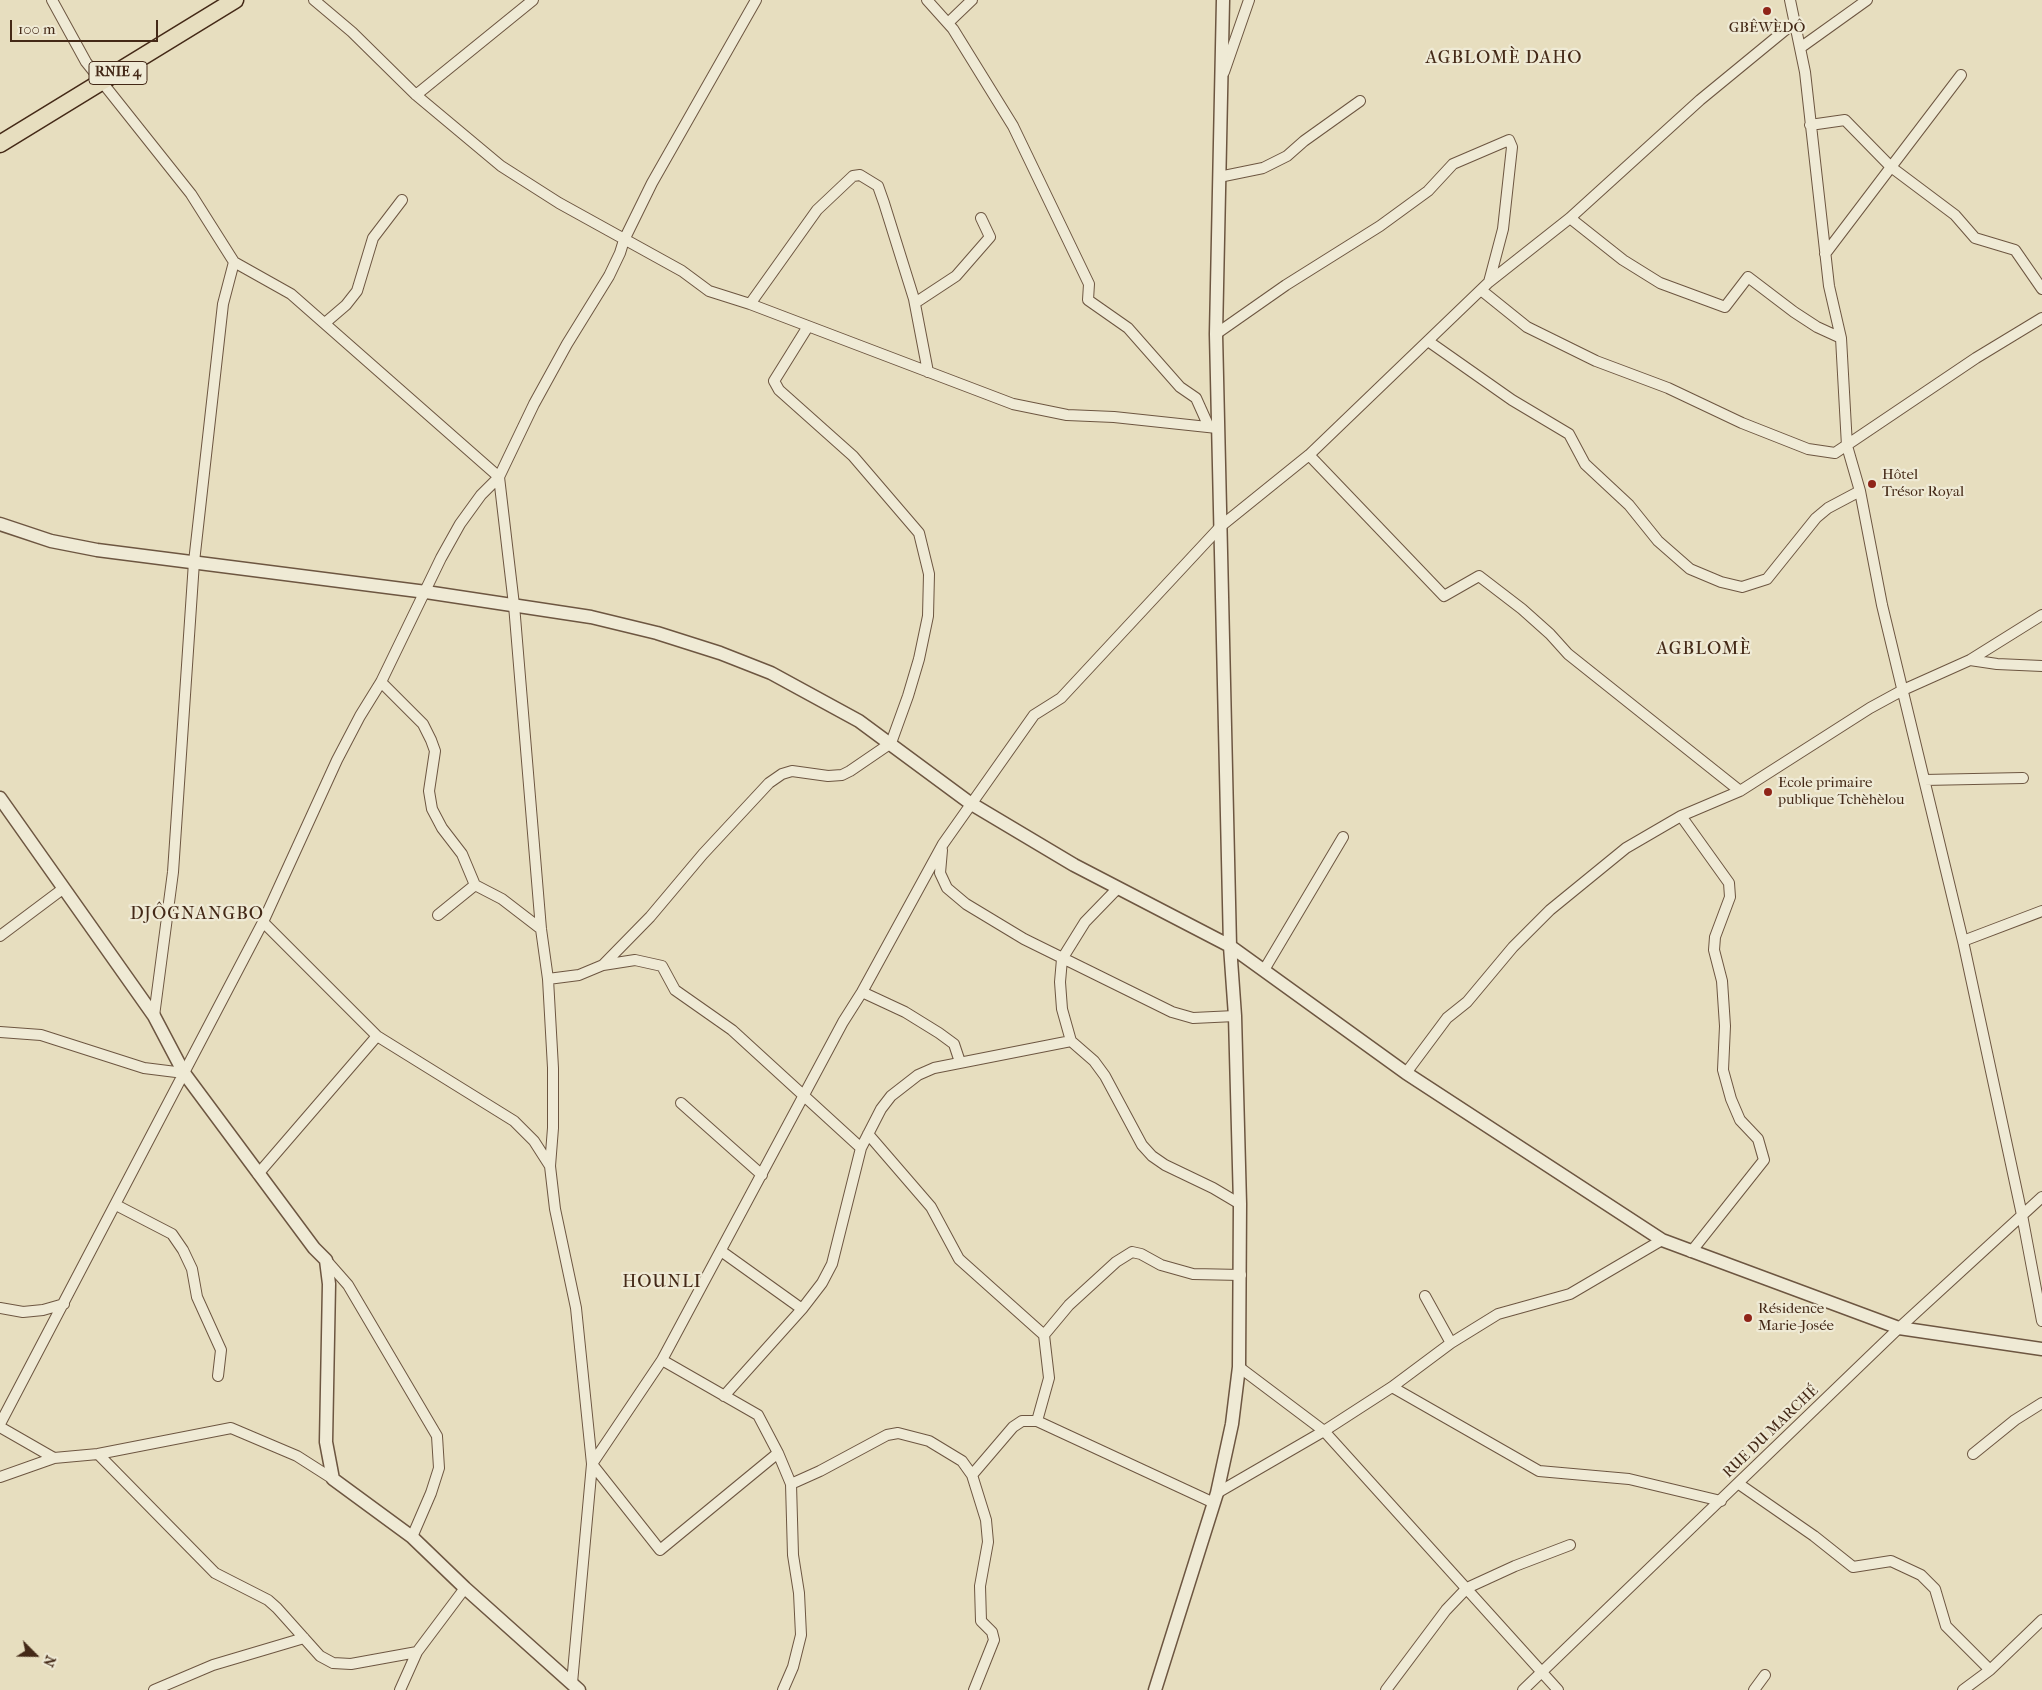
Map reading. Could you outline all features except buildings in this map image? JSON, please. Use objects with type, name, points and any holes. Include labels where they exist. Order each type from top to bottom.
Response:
[{"type":"main road","name":"RNIE 4","points":[[0,144],[235,0]]},
{"type":"street","points":[[52,0],[77,47],[100,84],[191,194],[234,262],[291,294],[499,477],[514,605],[541,928],[548,978],[553,1068],[553,1128],[550,1166],[554,1209],[576,1308],[592,1464],[576,1686]]},
{"type":"street","points":[[314,0],[352,32],[416,95],[500,166],[559,203],[682,271],[708,291],[750,304],[807,328],[1013,404],[1067,415],[1213,428]]},
{"type":"street","points":[[416,95],[533,0]]},
{"type":"street","points":[[54,1458],[0,1425],[263,922],[338,760],[360,716],[381,682],[441,558],[460,524],[481,495],[499,477],[534,404],[567,344],[609,276],[652,183],[756,0]]},
{"type":"street","points":[[927,0],[948,23],[1013,126],[1089,284],[1088,300],[1128,328],[1180,387],[1196,398],[1213,428]]},
{"type":"street","points":[[948,23],[972,0]]},
{"type":"street","points":[[1155,1690],[1216,1498],[1232,1424],[1239,1367],[1241,1275],[1235,1016],[1230,946],[1221,526],[1213,428],[1223,0]]},
{"type":"street","points":[[1220,80],[1249,0]]},
{"type":"street","points":[[1790,0],[1805,72],[1824,254],[1841,338],[1847,446],[1860,491],[1882,605],[1963,942],[2022,1215],[2042,1321]]},
{"type":"street","points":[[1800,48],[1867,0]]},
{"type":"street","points":[[592,1464],[662,1360],[843,1022],[862,992],[943,844],[970,803],[1034,716],[1061,698],[1221,526],[1309,455],[1489,282],[1570,218],[1700,100],[1795,22]]},
{"type":"street","points":[[1824,254],[1961,75]]},
{"type":"street","points":[[1219,177],[1263,168],[1287,156],[1304,141],[1360,101]]},
{"type":"street","points":[[1810,125],[1845,120],[1891,167],[1956,215],[1975,238],[2014,250],[2042,289]]},
{"type":"street","points":[[1216,334],[1286,286],[1380,226],[1428,191],[1453,164],[1509,140],[1512,146],[1503,230],[1489,282]]},
{"type":"street","points":[[750,304],[817,210],[852,176],[860,175],[878,186],[915,303],[928,372]]},
{"type":"street","points":[[325,323],[346,305],[357,291],[373,238],[402,200]]},
{"type":"street","points":[[915,303],[956,276],[990,237],[981,218]]},
{"type":"street","points":[[1570,218],[1623,260],[1660,283],[1725,307],[1748,277],[1802,317],[1841,338]]},
{"type":"street","points":[[154,1016],[174,872],[194,562],[223,304],[234,262]]},
{"type":"street","points":[[1481,290],[1527,327],[1596,361],[1668,388],[1742,423],[1808,449],[1835,453],[1976,358],[2042,318]]},
{"type":"street","points":[[603,966],[650,917],[703,854],[769,783],[782,774],[792,772],[828,776],[842,775],[891,744],[919,659],[928,616],[929,574],[919,533],[853,456],[779,390],[774,381],[807,328]]},
{"type":"street","points":[[1428,341],[1512,400],[1569,434],[1585,464],[1629,505],[1658,541],[1690,568],[1721,582],[1742,587],[1766,579],[1816,518],[1828,508],[1860,491]]},
{"type":"street","points":[[1309,455],[1444,596],[1478,576],[1522,609],[1580,664],[1740,791]]},
{"type":"street","points":[[0,524],[51,541],[97,550],[426,592],[591,617],[657,633],[720,653],[779,678],[859,721],[970,803],[1117,889],[1230,946],[1406,1073],[1662,1240],[1899,1328],[2042,1349]]},
{"type":"street","points":[[1406,1073],[1447,1018],[1467,1002],[1512,947],[1550,910],[1626,848],[1681,816],[1740,791],[1870,708],[1903,690],[1970,660],[2042,615]]},
{"type":"street","points":[[1970,660],[1997,664],[2042,666]]},
{"type":"street","points":[[381,682],[423,724],[431,740],[435,751],[429,791],[432,809],[442,828],[462,854],[475,886],[502,900],[541,928]]},
{"type":"street","points":[[1924,780],[2023,778]]},
{"type":"street","points":[[0,798],[6,814],[64,888],[154,1016],[184,1073],[314,1248],[348,1285],[437,1436],[439,1468],[412,1537]]},
{"type":"street","points":[[1681,816],[1728,883],[1730,897],[1715,937],[1714,950],[1722,981],[1725,1026],[1723,1070],[1731,1099],[1740,1120],[1758,1139],[1764,1160],[1691,1252]]},
{"type":"street","points":[[1264,970],[1344,837]]},
{"type":"street","points":[[943,844],[940,873],[947,888],[966,904],[1062,959],[1172,1012],[1193,1018],[1235,1016]]},
{"type":"street","points":[[438,915],[475,886]]},
{"type":"street","points":[[0,936],[64,888]]},
{"type":"street","points":[[1117,889],[1085,922],[1062,959],[1060,982],[1062,1009],[1071,1041],[1094,1061],[1105,1076],[1142,1146],[1152,1156],[1165,1165],[1213,1188],[1240,1204]]},
{"type":"street","points":[[1963,942],[2042,911]]},
{"type":"street","points":[[263,922],[377,1036],[514,1121],[534,1141],[550,1166]]},
{"type":"street","points":[[548,978],[579,975],[603,966],[635,960],[662,966],[675,990],[732,1030],[862,1148]]},
{"type":"street","points":[[862,992],[905,1012],[939,1032],[954,1044],[960,1062]]},
{"type":"street","points":[[0,1032],[40,1035],[144,1068],[184,1073]]},
{"type":"street","points":[[258,1174],[377,1036]]},
{"type":"street","points":[[724,1396],[802,1309],[822,1283],[832,1264],[862,1148],[881,1109],[904,1084],[934,1068],[1071,1041]]},
{"type":"street","points":[[681,1103],[762,1175]]},
{"type":"street","points":[[868,1134],[931,1207],[959,1259],[1044,1336],[1049,1378],[1037,1421]]},
{"type":"street","name":"RUE DU MARCHÉ","points":[[1523,1690],[1899,1328],[2042,1198]]},
{"type":"street","points":[[116,1205],[172,1234],[183,1250],[192,1269],[197,1297],[221,1350],[218,1376]]},
{"type":"street","points":[[1216,1498],[1392,1387],[1451,1342],[1498,1314],[1570,1294],[1662,1240]]},
{"type":"street","points":[[721,1251],[802,1309]]},
{"type":"street","points":[[1044,1336],[1069,1305],[1120,1259],[1132,1252],[1141,1254],[1161,1265],[1193,1274],[1241,1275]]},
{"type":"street","points":[[326,1260],[329,1284],[326,1442],[333,1479]]},
{"type":"street","points":[[1426,1296],[1451,1342]]},
{"type":"street","points":[[0,1308],[24,1312],[43,1310],[64,1304]]},
{"type":"street","points":[[662,1360],[758,1415],[778,1453],[791,1484],[793,1555],[799,1592],[800,1635],[793,1667],[783,1690]]},
{"type":"street","points":[[1239,1367],[1324,1431],[1543,1671],[1558,1690]]},
{"type":"street","points":[[1392,1387],[1539,1471],[1629,1480],[1721,1501]]},
{"type":"street","points":[[1973,1454],[2015,1420],[2042,1403]]},
{"type":"street","points":[[972,1475],[1013,1427],[1022,1421],[1037,1421],[1216,1498]]},
{"type":"street","points":[[0,1477],[54,1458],[98,1454],[231,1428],[297,1456],[333,1479],[412,1537],[465,1588],[576,1686]]},
{"type":"street","points":[[791,1484],[820,1471],[887,1435],[898,1433],[929,1440],[962,1461],[972,1475],[982,1504],[988,1536],[980,1586],[981,1621],[992,1632],[994,1640],[974,1690]]},
{"type":"street","points":[[592,1464],[660,1550],[778,1453]]},
{"type":"street","points":[[98,1454],[215,1573],[268,1600],[320,1656],[333,1663],[370,1662],[417,1652]]},
{"type":"street","points":[[1739,1484],[1814,1536],[1853,1567],[1891,1561],[1921,1575],[1935,1589],[1946,1626],[1990,1670]]},
{"type":"street","points":[[1386,1690],[1446,1610],[1467,1588],[1515,1566],[1570,1545]]},
{"type":"street","points":[[400,1690],[417,1652],[465,1588]]},
{"type":"street","points":[[1963,1690],[1990,1670],[2042,1620]]},
{"type":"street","points":[[154,1690],[213,1665],[304,1638]]},
{"type":"street","points":[[1754,1690],[1766,1675]]},
{"type":"place","name":"GBÊWÈDÔ","points":[[1767,11]]},
{"type":"place","name":"Hôtel Trésor Royal","points":[[1872,484]]},
{"type":"place","name":"Ecole primaire publique Tchèhèlou","points":[[1768,792]]},
{"type":"place","name":"Résidence Marie-Josée","points":[[1748,1318]]},
{"type":"district","name":"AGBLOMÈ DAHO","points":[[1504,59]]},
{"type":"district","name":"AGBLOMÈ","points":[[1704,650]]},
{"type":"district","name":"DJÔGNANGBO","points":[[197,915]]},
{"type":"district","name":"HOUNLI","points":[[662,1283]]}]
